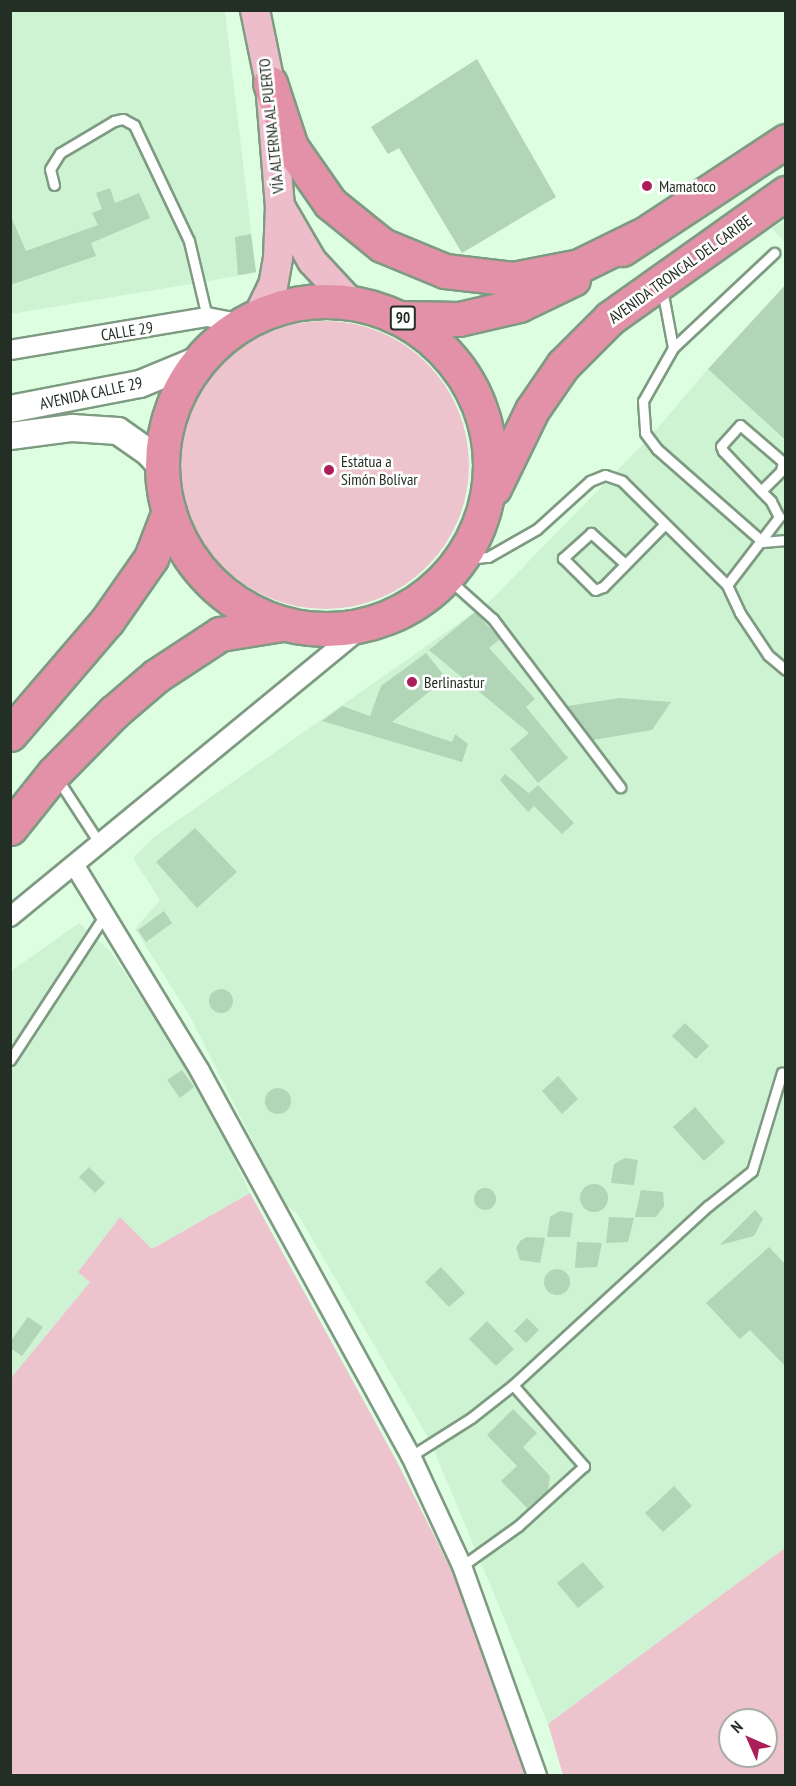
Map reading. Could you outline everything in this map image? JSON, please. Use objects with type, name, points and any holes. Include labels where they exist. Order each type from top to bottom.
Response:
[{"type":"highway","points":[[270,83],[291,147],[330,203],[382,245],[445,271],[513,279],[579,266],[640,236]]},
{"type":"highway","name":"90","points":[[402,318],[446,350],[477,396],[491,449],[487,504],[475,537],[430,593],[401,612],[367,624],[324,630],[282,624],[251,611],[223,594],[200,570],[181,542],[169,512],[162,467],[167,428],[180,390],[203,358],[250,320],[303,302],[350,302],[402,318],[459,319],[519,305],[583,275],[786,141]]},
{"type":"highway","name":"AVENIDA TRONCAL DEL CARIBE","points":[[487,504],[532,410],[563,365],[610,318],[660,280],[786,193]]},
{"type":"highway","points":[[10,734],[107,621],[151,558],[169,512]]},
{"type":"highway","name":"90","points":[[10,828],[54,774],[148,684],[220,634],[282,624]]},
{"type":"main road","name":"VÍA ALTERNA AL PUERTO","points":[[250,320],[273,285],[279,207],[270,83],[255,10]]},
{"type":"main road","name":"VÍA ALTERNA AL PUERTO","points":[[279,207],[312,261],[350,302]]},
{"type":"main road","name":"AVENIDA CALLE 29","points":[[10,409],[140,384],[203,358]]},
{"type":"main road","name":"AVENIDA CALLE 29","points":[[10,436],[72,428],[118,431],[147,451],[162,467]]},
{"type":"street","name":"CALLE 29","points":[[10,350],[207,317],[250,320]]},
{"type":"street","points":[[10,917],[75,866],[367,624]]},
{"type":"street","points":[[75,866],[200,1071],[411,1456],[462,1566],[537,1776]]},
{"type":"lane","points":[[54,185],[50,169],[60,153],[114,121],[123,120],[134,125],[189,241],[207,317]]},
{"type":"lane","points":[[774,253],[673,348],[643,401],[645,433],[657,449],[763,542],[786,540]]},
{"type":"lane","points":[[660,280],[673,348]]},
{"type":"lane","points":[[727,585],[763,542],[779,517],[761,490],[721,446],[740,425],[783,462],[782,471],[761,490]]},
{"type":"lane","points":[[620,787],[494,619],[452,568],[488,557],[537,529],[590,481],[605,475],[622,481],[727,585],[740,613],[768,655],[786,670]]},
{"type":"lane","points":[[624,563],[591,533],[563,558],[595,590],[624,563],[665,524]]},
{"type":"lane","points":[[54,774],[100,845]]},
{"type":"lane","points":[[10,1060],[105,915]]},
{"type":"lane","points":[[411,1456],[513,1386],[708,1206],[752,1171],[782,1072]]},
{"type":"lane","points":[[462,1566],[518,1526],[584,1466],[513,1386]]},
{"type":"shaded area","points":[[11,11],[225,11],[256,273],[11,314]]},
{"type":"shaded area","points":[[785,221],[785,243],[772,228]]},
{"type":"shaded area","points":[[311,321],[339,321],[367,327],[393,338],[417,353],[437,373],[452,397],[463,423],[469,451],[467,493],[452,533],[437,557],[417,577],[393,592],[367,603],[339,609],[311,609],[283,603],[257,592],[233,577],[213,557],[198,533],[187,507],[181,479],[181,451],[187,423],[198,397],[213,373],[233,353],[257,338],[283,327]]},
{"type":"shaded area","points":[[708,369],[785,441],[785,1548],[548,1724],[430,1441],[297,1213],[285,1205],[189,1015],[135,929],[160,900],[133,858],[154,837],[489,602],[649,438]]},
{"type":"shaded area","points":[[79,923],[110,951],[199,1084],[250,1193],[152,1249],[120,1217],[79,1271],[91,1281],[11,1378],[11,971]]},
{"type":"shaded area","points":[[250,1193],[396,1460],[472,1611],[513,1720],[527,1775],[11,1776],[11,1378],[90,1282],[78,1272],[120,1217],[152,1249]]},
{"type":"shaded area","points":[[785,1548],[785,1775],[563,1775],[548,1724]]},
{"type":"building","points":[[477,59],[556,197],[462,253],[399,148],[388,154],[371,127]]},
{"type":"building","points":[[110,188],[115,203],[139,193],[150,218],[91,243],[96,256],[10,285],[10,214],[26,251],[98,225],[92,213],[102,209],[96,193]]},
{"type":"building","points":[[251,234],[256,272],[238,275],[235,237]]},
{"type":"building","points":[[786,284],[786,441],[708,369]]},
{"type":"building","points":[[475,612],[500,639],[489,648],[535,699],[526,707],[568,758],[538,783],[510,749],[529,733],[429,650]]},
{"type":"building","points":[[426,653],[446,678],[392,722],[452,742],[455,734],[468,744],[462,762],[322,721],[342,706],[370,716],[381,686]]},
{"type":"building","points":[[620,698],[671,702],[652,730],[593,740],[567,706]]},
{"type":"building","points":[[505,774],[529,793],[538,785],[574,823],[562,834],[534,806],[528,812],[500,780]]},
{"type":"building","points":[[195,828],[237,872],[197,908],[156,862]]},
{"type":"building","points":[[164,911],[172,923],[146,942],[138,930]]},
{"type":"building","points":[[221,989],[229,993],[233,1001],[229,1009],[221,1013],[213,1009],[209,1001],[213,993]]},
{"type":"building","points":[[685,1023],[709,1046],[696,1059],[672,1036]]},
{"type":"building","points":[[182,1070],[194,1087],[180,1098],[167,1080]]},
{"type":"building","points":[[558,1076],[578,1099],[562,1114],[542,1091]]},
{"type":"building","points":[[278,1088],[287,1092],[291,1101],[287,1110],[278,1114],[269,1110],[265,1101],[269,1092]]},
{"type":"building","points":[[695,1107],[725,1142],[704,1161],[673,1127]]},
{"type":"building","points":[[625,1158],[638,1160],[634,1185],[611,1183],[614,1164]]},
{"type":"building","points":[[89,1167],[105,1183],[95,1193],[79,1177]]},
{"type":"building","points":[[594,1184],[604,1188],[608,1198],[604,1208],[594,1212],[584,1208],[580,1198],[584,1188]]},
{"type":"building","points":[[485,1188],[493,1191],[496,1199],[493,1207],[485,1210],[477,1207],[474,1199],[477,1191]]},
{"type":"building","points":[[641,1190],[663,1192],[664,1206],[656,1217],[635,1217]]},
{"type":"building","points":[[755,1210],[763,1219],[754,1236],[720,1245]]},
{"type":"building","points":[[560,1211],[573,1213],[570,1237],[547,1237],[550,1217]]},
{"type":"building","points":[[609,1217],[634,1218],[628,1242],[606,1243]]},
{"type":"building","points":[[527,1237],[545,1238],[540,1263],[520,1260],[516,1248],[520,1241]]},
{"type":"building","points":[[577,1242],[602,1243],[597,1267],[575,1268]]},
{"type":"building","points":[[769,1247],[786,1265],[786,1367],[750,1330],[740,1339],[706,1303]]},
{"type":"building","points":[[441,1267],[465,1293],[449,1307],[425,1282]]},
{"type":"building","points":[[557,1269],[567,1272],[570,1282],[567,1292],[557,1295],[547,1292],[544,1282],[547,1272]]},
{"type":"building","points":[[28,1317],[43,1327],[22,1356],[10,1348],[10,1342]]},
{"type":"building","points":[[527,1318],[539,1330],[526,1343],[514,1331]]},
{"type":"building","points":[[487,1321],[514,1349],[496,1366],[469,1339]]},
{"type":"building","points":[[513,1409],[537,1433],[523,1447],[550,1476],[548,1490],[527,1508],[501,1481],[517,1466],[487,1435]]},
{"type":"building","points":[[674,1486],[692,1506],[663,1532],[645,1513]]},
{"type":"building","points":[[583,1562],[604,1587],[578,1608],[557,1583]]},
{"type":"place","name":"Mamatoco","points":[[647,186]]},
{"type":"place","name":"Estatua a Simón Bolívar","points":[[329,470]]},
{"type":"place","name":"Berlinastur","points":[[412,682]]}]
